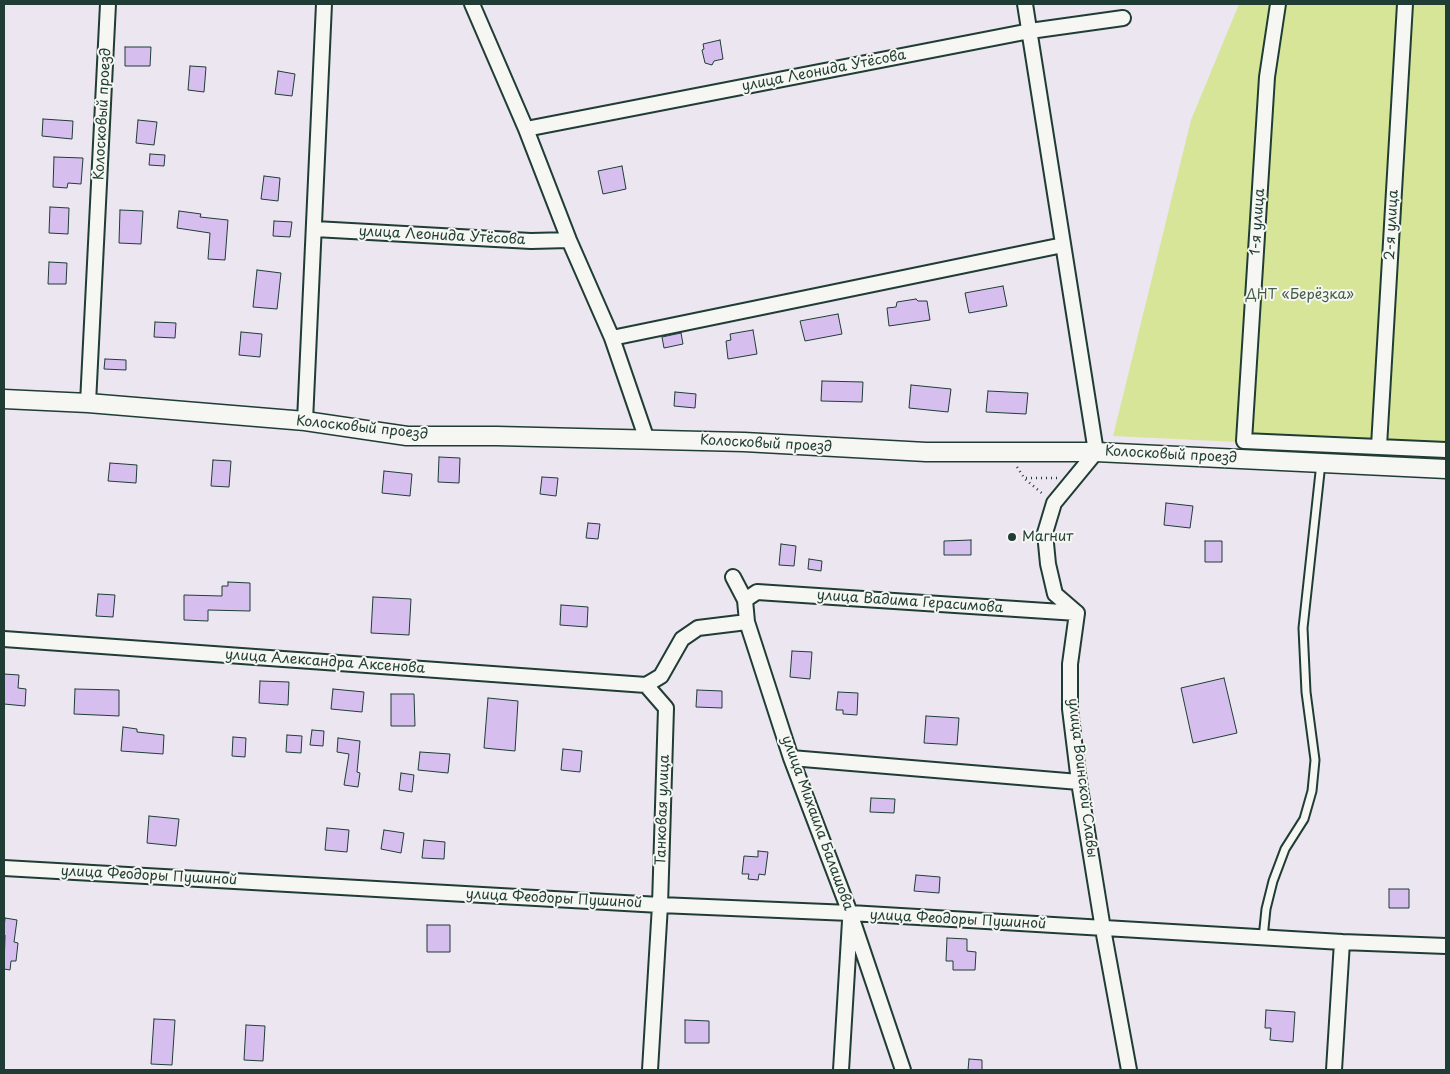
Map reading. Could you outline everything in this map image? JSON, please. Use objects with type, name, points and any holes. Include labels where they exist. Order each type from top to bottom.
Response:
[{"type":"street","name":"Колосковый проезд","points":[[88,403],[108,4]]},
{"type":"street","points":[[305,421],[324,4]]},
{"type":"street","points":[[472,4],[526,129],[569,240],[612,338],[648,440]]},
{"type":"street","points":[[1024,4],[1096,452],[1054,503],[1045,533],[1048,564],[1054,594],[1077,613]]},
{"type":"street","name":"1-я улица","points":[[1244,451],[1267,77],[1278,4]]},
{"type":"street","name":"2-я улица","points":[[1380,446],[1405,4]]},
{"type":"street","name":"улица Леонида Утёсова","points":[[526,129],[1030,32],[1123,18]]},
{"type":"street","name":"улица Леонида Утёсова","points":[[315,228],[531,241],[569,240]]},
{"type":"street","points":[[612,338],[1063,245]]},
{"type":"street","name":"Колосковый проезд","points":[[4,399],[88,403],[305,421],[407,436],[497,436],[744,442],[926,452],[1244,451],[1321,463],[1446,469]]},
{"type":"street","points":[[1244,451],[1380,446],[1446,450]]},
{"type":"street","name":"улица Михаила Балашова","points":[[733,577],[745,600],[747,622],[791,758],[850,914],[903,1070]]},
{"type":"street","name":"улица Вадима Герасимова","points":[[745,600],[757,592],[1077,613]]},
{"type":"street","name":"улица Воинской Славы","points":[[1077,613],[1070,664],[1070,709],[1079,782],[1103,929],[1129,1070]]},
{"type":"street","points":[[646,685],[661,676],[682,639],[698,628],[747,622]]},
{"type":"street","name":"улица Александра Аксенова","points":[[4,640],[646,685]]},
{"type":"street","name":"Танковая улица","points":[[646,685],[666,708],[660,905],[650,1070]]},
{"type":"street","points":[[791,758],[1079,782]]},
{"type":"street","name":"улица Феодоры Пушиной","points":[[4,868],[1263,938],[1446,946]]},
{"type":"street","points":[[841,1070],[850,914]]},
{"type":"street","points":[[1334,1070],[1342,942]]},
{"type":"lane","points":[[1263,938],[1266,909],[1273,881],[1285,849],[1304,818],[1312,791],[1315,760],[1306,692],[1303,628],[1321,463]]},
{"type":"path","points":[[1005,452],[1025,478],[1054,503]]},
{"type":"path","points":[[1025,478],[1074,478]]},
{"type":"green space","name":"ДНТ «Берёзка»","points":[[1239,4],[1446,4],[1446,452],[1113,436],[1191,120]]},
{"type":"building","points":[[720,40],[723,59],[714,61],[712,65],[705,63],[702,50],[704,49],[703,44]]},
{"type":"building","points":[[125,47],[151,47],[150,66],[125,66]]},
{"type":"building","points":[[190,66],[206,67],[204,92],[188,90]]},
{"type":"building","points":[[278,71],[295,74],[292,96],[275,94]]},
{"type":"building","points":[[43,119],[73,121],[72,139],[42,136]]},
{"type":"building","points":[[138,120],[157,122],[154,145],[136,143]]},
{"type":"building","points":[[150,154],[165,155],[164,166],[149,165]]},
{"type":"building","points":[[54,157],[83,158],[81,184],[68,183],[67,188],[53,187]]},
{"type":"building","points":[[622,166],[626,189],[603,194],[598,171]]},
{"type":"building","points":[[264,176],[280,178],[278,201],[261,199]]},
{"type":"building","points":[[50,207],[69,208],[68,234],[49,233]]},
{"type":"building","points":[[120,210],[143,211],[141,244],[119,243]]},
{"type":"building","points":[[179,211],[201,214],[200,217],[228,220],[225,260],[208,259],[210,233],[177,228]]},
{"type":"building","points":[[274,221],[292,222],[290,237],[273,236]]},
{"type":"building","points":[[49,262],[67,263],[66,284],[48,284]]},
{"type":"building","points":[[257,270],[281,273],[277,309],[253,307]]},
{"type":"building","points":[[1003,286],[1007,306],[969,313],[965,293]]},
{"type":"building","points":[[916,299],[918,301],[927,301],[930,320],[889,326],[887,308],[896,307],[897,302]]},
{"type":"building","points":[[838,314],[842,334],[805,341],[800,321]]},
{"type":"building","points":[[155,322],[176,323],[175,338],[154,337]]},
{"type":"building","points":[[753,330],[757,354],[728,359],[726,341],[731,340],[730,334]]},
{"type":"building","points":[[241,332],[262,334],[260,357],[239,355]]},
{"type":"building","points":[[681,333],[683,344],[664,348],[662,337]]},
{"type":"building","points":[[105,359],[126,360],[126,370],[104,369]]},
{"type":"building","points":[[822,381],[863,382],[862,402],[821,401]]},
{"type":"building","points":[[911,385],[951,389],[948,412],[909,408]]},
{"type":"building","points":[[988,391],[1028,393],[1026,414],[986,412]]},
{"type":"building","points":[[675,392],[696,394],[695,408],[674,406]]},
{"type":"building","points":[[439,457],[460,458],[459,483],[438,482]]},
{"type":"building","points":[[213,460],[231,461],[229,487],[211,486]]},
{"type":"building","points":[[110,463],[137,465],[136,483],[108,481]]},
{"type":"building","points":[[384,471],[412,474],[410,496],[382,493]]},
{"type":"building","points":[[542,477],[558,478],[556,496],[540,494]]},
{"type":"building","points":[[1166,503],[1193,506],[1190,528],[1164,525]]},
{"type":"building","points":[[588,523],[600,524],[598,539],[586,538]]},
{"type":"building","points":[[971,540],[971,555],[944,555],[944,541]]},
{"type":"building","points":[[1205,541],[1222,541],[1222,562],[1205,562]]},
{"type":"building","points":[[781,544],[796,546],[794,566],[779,565]]},
{"type":"building","points":[[809,559],[822,561],[821,571],[808,569]]},
{"type":"building","points":[[228,582],[250,583],[250,611],[208,610],[208,621],[184,620],[184,595],[222,596],[222,586],[228,586]]},
{"type":"building","points":[[98,594],[115,595],[113,617],[96,616]]},
{"type":"building","points":[[373,597],[411,599],[409,635],[371,633]]},
{"type":"building","points":[[561,605],[588,607],[587,627],[560,625]]},
{"type":"building","points":[[792,651],[812,652],[810,679],[790,677]]},
{"type":"building","points":[[4,674],[19,675],[18,688],[26,689],[25,706],[4,704]]},
{"type":"building","points":[[1224,678],[1237,733],[1193,743],[1181,688]]},
{"type":"building","points":[[260,681],[289,682],[288,705],[259,703]]},
{"type":"building","points":[[75,689],[119,690],[119,716],[74,714]]},
{"type":"building","points":[[333,689],[364,692],[362,712],[331,709]]},
{"type":"building","points":[[697,690],[722,691],[722,708],[696,707]]},
{"type":"building","points":[[838,692],[858,693],[857,715],[843,714],[843,710],[836,710]]},
{"type":"building","points":[[391,694],[414,694],[415,726],[391,726]]},
{"type":"building","points":[[488,698],[518,701],[515,751],[484,748]]},
{"type":"building","points":[[926,716],[959,718],[957,745],[924,743]]},
{"type":"building","points":[[123,727],[137,729],[137,732],[164,735],[163,754],[121,751]]},
{"type":"building","points":[[312,730],[324,731],[323,746],[310,745]]},
{"type":"building","points":[[287,735],[302,736],[301,753],[286,752]]},
{"type":"building","points":[[233,737],[246,738],[245,757],[232,756]]},
{"type":"building","points":[[338,738],[360,741],[357,772],[360,773],[358,787],[344,785],[349,754],[337,752]]},
{"type":"building","points":[[563,749],[582,751],[580,772],[561,770]]},
{"type":"building","points":[[420,752],[450,754],[448,773],[418,770]]},
{"type":"building","points":[[401,773],[414,775],[412,792],[399,790]]},
{"type":"building","points":[[871,798],[895,799],[894,813],[870,812]]},
{"type":"building","points":[[149,816],[179,819],[176,846],[147,843]]},
{"type":"building","points":[[327,828],[349,830],[347,852],[325,850]]},
{"type":"building","points":[[384,830],[404,833],[401,853],[381,849]]},
{"type":"building","points":[[424,840],[445,842],[444,859],[422,858]]},
{"type":"building","points":[[758,851],[768,852],[765,875],[759,874],[758,880],[748,879],[749,874],[742,874],[744,856],[758,857]]},
{"type":"building","points":[[916,875],[940,877],[939,893],[914,891]]},
{"type":"building","points":[[1389,889],[1409,889],[1409,908],[1389,908]]},
{"type":"building","points":[[5,918],[17,920],[14,942],[18,943],[16,961],[11,961],[10,970],[4,969]]},
{"type":"building","points":[[427,925],[450,925],[450,952],[427,952]]},
{"type":"building","points":[[947,938],[967,939],[967,951],[976,952],[975,970],[953,970],[953,961],[946,961]]},
{"type":"building","points":[[1266,1010],[1295,1012],[1293,1042],[1270,1040],[1271,1028],[1265,1028]]},
{"type":"building","points":[[154,1019],[175,1020],[172,1065],[151,1064]]},
{"type":"building","points":[[685,1020],[709,1021],[709,1043],[685,1043]]},
{"type":"building","points":[[246,1025],[265,1026],[263,1061],[244,1060]]},
{"type":"building","points":[[969,1059],[982,1060],[982,1070],[968,1070]]},
{"type":"place","name":"Магнит","points":[[1012,537]]}]
